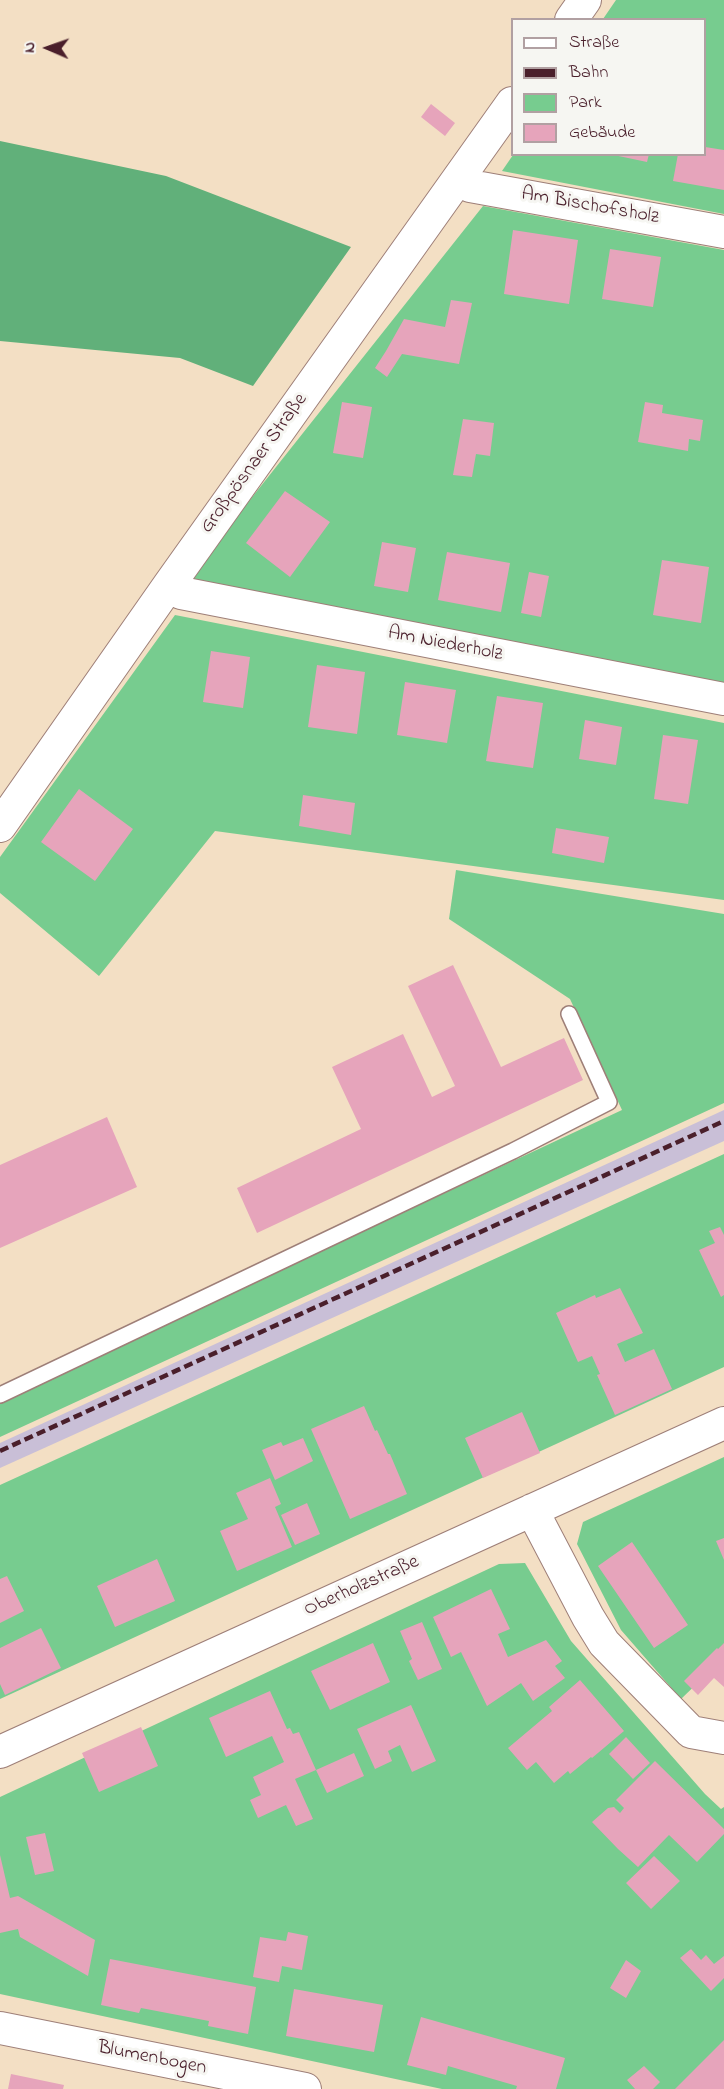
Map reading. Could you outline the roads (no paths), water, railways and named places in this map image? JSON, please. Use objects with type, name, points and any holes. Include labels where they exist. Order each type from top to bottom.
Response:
[{"type":"street","points":[[573,18],[585,0]]},
{"type":"street","name":"Großpösnaer Straße","points":[[0,826],[511,106]]},
{"type":"street","name":"Am Bischofsholz","points":[[458,179],[470,186],[724,232]]},
{"type":"street","name":"Am Niederholz","points":[[169,585],[181,593],[724,699]]},
{"type":"street","name":"Oberholzstraße","points":[[0,1752],[724,1423]]},
{"type":"street","points":[[532,1510],[604,1643],[691,1732],[724,1738]]},
{"type":"street","name":"Blumenbogen","points":[[0,2028],[305,2089]]},
{"type":"lane","points":[[0,1395],[513,1151],[609,1102],[568,1014]]},
{"type":"railway","points":[[0,1451],[724,1121]]}]
